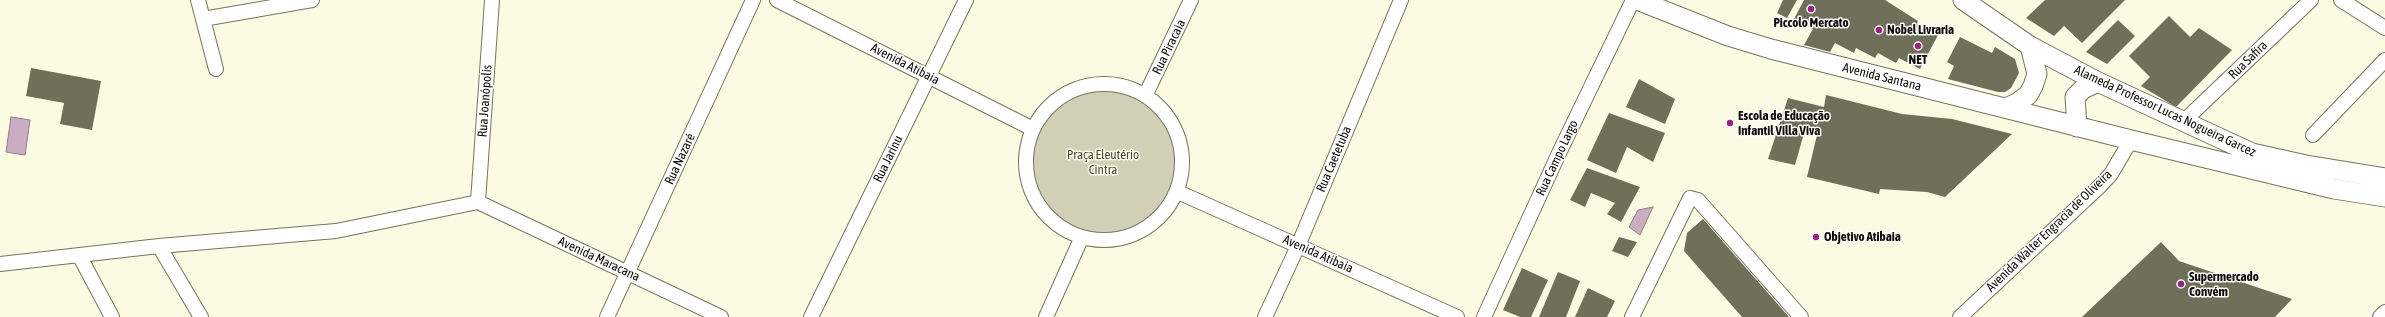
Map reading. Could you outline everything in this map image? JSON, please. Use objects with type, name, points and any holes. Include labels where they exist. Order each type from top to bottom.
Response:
[{"type":"main road","name":"Avenida Santana","points":[[1637,0],[1728,36],[1771,49],[2131,140]]},
{"type":"main road","name":"Alameda Professor Lucas Nogueira Garcez","points":[[1962,0],[2030,46],[2098,82],[2185,120],[2252,152],[2306,165],[2385,178]]},
{"type":"main road","points":[[2006,108],[2017,103],[2028,95],[2034,86],[2037,74],[2030,46]]},
{"type":"main road","points":[[2077,127],[2074,97],[2083,89],[2098,82]]},
{"type":"main road","name":"Alameda Professor Lucas Nogueira Garcez","points":[[2131,140],[2334,189],[2385,197]]},
{"type":"street","points":[[198,0],[216,69]]},
{"type":"street","points":[[203,19],[312,0]]},
{"type":"street","name":"Rua Joanópolis","points":[[478,202],[492,0]]},
{"type":"street","name":"Rua Nazaré","points":[[607,317],[753,0]]},
{"type":"street","name":"Avenida Atibaia","points":[[777,0],[1033,129]]},
{"type":"street","name":"Rua Jarinu","points":[[810,317],[966,0]]},
{"type":"street","name":"Rua Piracaia","points":[[1146,94],[1191,0]]},
{"type":"street","name":"Rua Caetetuba","points":[[1265,317],[1298,246],[1401,0]]},
{"type":"street","name":"Rua Campo Largo","points":[[1484,317],[1560,151],[1633,0]]},
{"type":"street","name":"Rua Safira","points":[[2185,120],[2311,0]]},
{"type":"street","points":[[2341,0],[2385,28]]},
{"type":"street","points":[[2313,135],[2385,60]]},
{"type":"street","points":[[1113,84],[1146,94],[1171,124],[1180,147],[1181,172],[1178,192],[1160,215],[1141,230],[1118,239],[1081,239],[1050,219],[1035,200],[1027,177],[1026,153],[1033,129],[1051,105],[1066,94],[1089,85],[1113,84]]},
{"type":"street","name":"Avenida Walter Engracia de Oliveira","points":[[1960,317],[2111,174],[2131,140]]},
{"type":"street","name":"Avenida Atibaia","points":[[1178,192],[1457,317]]},
{"type":"street","points":[[1632,317],[1690,198],[1698,200],[1801,317]]},
{"type":"street","points":[[0,264],[159,246],[336,231],[478,202]]},
{"type":"street","name":"Avenida Maracana","points":[[478,202],[721,317]]},
{"type":"street","points":[[1046,317],[1081,239]]},
{"type":"street","points":[[159,246],[200,317]]},
{"type":"street","points":[[79,255],[112,317]]},
{"type":"street","points":[[2380,317],[2385,312]]},
{"type":"green space","name":"Praça Eleutério Cintra","points":[[1104,84],[1134,90],[1147,97],[1159,107],[1169,119],[1176,132],[1182,162],[1176,192],[1169,205],[1159,217],[1147,227],[1134,234],[1104,240],[1074,234],[1061,227],[1049,217],[1039,205],[1032,192],[1026,162],[1032,132],[1039,119],[1049,107],[1061,97],[1074,90]]},
{"type":"shaded area","points":[[11,117],[30,120],[25,155],[6,152]]},
{"type":"shaded area","points":[[1653,207],[1640,235],[1629,227],[1638,210]]},
{"type":"building","points":[[1783,0],[1797,0],[1787,18],[1777,13]]},
{"type":"building","points":[[1804,0],[1885,0],[1918,21],[1917,24],[1938,35],[1920,69],[1899,58],[1896,63],[1878,53],[1875,58],[1856,48],[1854,53],[1835,43],[1830,52],[1804,45],[1813,29],[1794,19]]},
{"type":"building","points":[[2045,0],[2125,0],[2082,43],[2064,26],[2054,36],[2026,18]]},
{"type":"building","points":[[2169,16],[2190,37],[2199,28],[2232,50],[2176,107],[2141,86],[2150,77],[2129,56]]},
{"type":"building","points":[[2118,20],[2135,36],[2107,64],[2086,52]]},
{"type":"building","points":[[1960,37],[1992,53],[1995,47],[2015,59],[2019,73],[2011,88],[2005,92],[1998,92],[1948,79],[1954,66],[1947,62]]},
{"type":"building","points":[[31,68],[101,81],[92,130],[60,124],[64,103],[26,96]]},
{"type":"building","points":[[1639,79],[1675,99],[1665,124],[1626,107]]},
{"type":"building","points":[[1826,95],[1902,114],[1952,119],[2012,134],[1945,197],[1927,192],[1880,189],[1879,194],[1807,177],[1817,135],[1804,133],[1795,165],[1768,159],[1788,98],[1824,107]]},
{"type":"building","points":[[1609,113],[1665,133],[1653,162],[1627,147],[1616,173],[1587,160]]},
{"type":"building","points":[[1587,168],[1640,187],[1621,222],[1607,214],[1615,203],[1591,193],[1585,207],[1570,200]]},
{"type":"building","points":[[1703,219],[1789,317],[1742,317],[1684,251],[1687,233]]},
{"type":"building","points":[[1619,237],[1637,242],[1628,257],[1612,251]]},
{"type":"building","name":"Supermercado Convém","points":[[2161,242],[2179,261],[2292,299],[2275,317],[2082,317]]},
{"type":"building","points":[[1522,268],[1548,280],[1531,317],[1520,317],[1503,310]]},
{"type":"building","points":[[1558,272],[1580,281],[1566,317],[1539,317]]},
{"type":"building","points":[[1588,288],[1615,301],[1607,317],[1575,317]]},
{"type":"place","name":"Piccolo Mercato","points":[[1811,9]]},
{"type":"place","name":"Nobel Livraria","points":[[1879,30]]},
{"type":"place","name":"NET","points":[[1918,46]]},
{"type":"place","name":"Escola de Educação Infantil Villa Viva","points":[[1730,123]]},
{"type":"place","name":"Objetivo Atibaia","points":[[1816,237]]},
{"type":"place","name":"Supermercado Convém","points":[[2181,284]]}]
